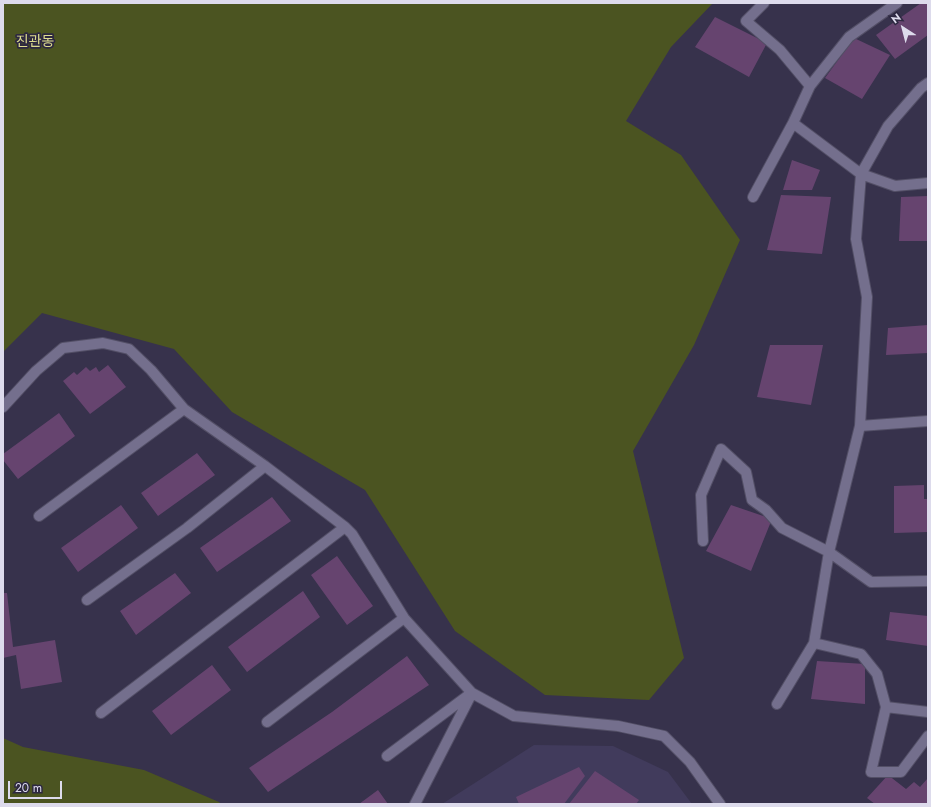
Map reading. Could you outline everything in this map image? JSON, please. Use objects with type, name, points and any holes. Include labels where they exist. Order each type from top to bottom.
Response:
[{"type":"lane","points":[[764,3],[746,21],[780,50],[810,86]]},
{"type":"lane","points":[[753,197],[793,123],[810,86],[849,37],[897,3]]},
{"type":"lane","points":[[777,704],[814,643],[830,552],[860,426],[867,297],[856,239],[861,174],[888,126],[921,88],[928,83]]},
{"type":"lane","points":[[793,123],[861,174],[895,186],[928,183]]},
{"type":"lane","points":[[3,407],[36,371],[63,348],[102,343],[129,349],[151,370],[184,410],[264,466],[345,527],[352,534],[404,618],[472,693],[514,716],[618,726],[664,736],[690,762],[720,804]]},
{"type":"lane","points":[[39,516],[184,410]]},
{"type":"lane","points":[[860,426],[928,421]]},
{"type":"lane","points":[[703,541],[701,495],[721,449],[746,472],[752,500],[766,510],[782,528],[830,552],[871,582],[928,581]]},
{"type":"lane","points":[[87,600],[187,528],[264,466]]},
{"type":"lane","points":[[101,713],[345,527]]},
{"type":"lane","points":[[267,722],[404,618]]},
{"type":"lane","points":[[814,643],[861,654],[877,674],[886,707],[871,772],[901,772],[928,736]]},
{"type":"lane","points":[[387,756],[472,693]]},
{"type":"lane","points":[[415,804],[472,693]]},
{"type":"lane","points":[[886,707],[928,712]]},
{"type":"shaded area","points":[[534,745],[613,746],[668,772],[692,804],[442,804]]},
{"type":"green space","points":[[3,3],[713,3],[671,47],[626,121],[681,155],[740,240],[694,345],[633,451],[684,658],[649,700],[545,695],[455,631],[365,490],[232,412],[174,349],[42,313],[3,352]]},
{"type":"green space","points":[[3,738],[23,747],[144,770],[221,804],[3,804]]},
{"type":"building","points":[[921,3],[928,3],[928,35],[895,59],[876,35]]},
{"type":"building","points":[[715,17],[767,43],[749,77],[695,47]]},
{"type":"building","points":[[854,38],[890,55],[862,99],[825,78]]},
{"type":"building","points":[[792,160],[820,170],[812,190],[783,190]]},
{"type":"building","points":[[781,195],[831,197],[822,254],[767,250]]},
{"type":"building","points":[[928,196],[928,241],[899,241],[901,197]]},
{"type":"building","points":[[928,325],[928,353],[886,355],[888,328]]},
{"type":"building","points":[[770,345],[823,345],[811,405],[757,397]]},
{"type":"building","points":[[108,365],[126,387],[90,414],[63,381],[74,372],[77,375],[86,367],[90,371],[96,367],[99,372]]},
{"type":"building","points":[[59,413],[75,436],[18,479],[3,460],[3,454]]},
{"type":"building","points":[[197,453],[215,475],[158,516],[141,493]]},
{"type":"building","points":[[924,485],[924,499],[928,499],[928,532],[894,533],[894,486]]},
{"type":"building","points":[[272,497],[291,521],[217,572],[200,548]]},
{"type":"building","points":[[121,505],[138,528],[78,572],[61,548]]},
{"type":"building","points":[[731,505],[772,519],[751,571],[706,551]]},
{"type":"building","points":[[337,556],[373,606],[347,625],[311,575]]},
{"type":"building","points":[[175,573],[191,593],[136,635],[120,611]]},
{"type":"building","points":[[303,591],[320,617],[247,672],[228,647]]},
{"type":"building","points":[[3,593],[7,593],[13,647],[55,640],[62,682],[21,689],[16,655],[3,658]]},
{"type":"building","points":[[890,612],[928,616],[928,646],[886,640]]},
{"type":"building","points":[[407,656],[429,685],[268,792],[249,768],[332,712]]},
{"type":"building","points":[[817,661],[865,664],[865,704],[811,699]]},
{"type":"building","points":[[212,665],[231,690],[171,735],[152,711]]},
{"type":"building","points":[[579,767],[585,776],[564,804],[519,804],[516,797]]},
{"type":"building","points":[[595,771],[639,800],[636,804],[569,804]]},
{"type":"building","points":[[888,775],[906,789],[914,782],[920,787],[928,778],[928,804],[875,804],[867,798]]},
{"type":"building","points":[[378,790],[388,804],[359,804]]},
{"type":"district","name":"진관동","points":[[35,43]]}]
